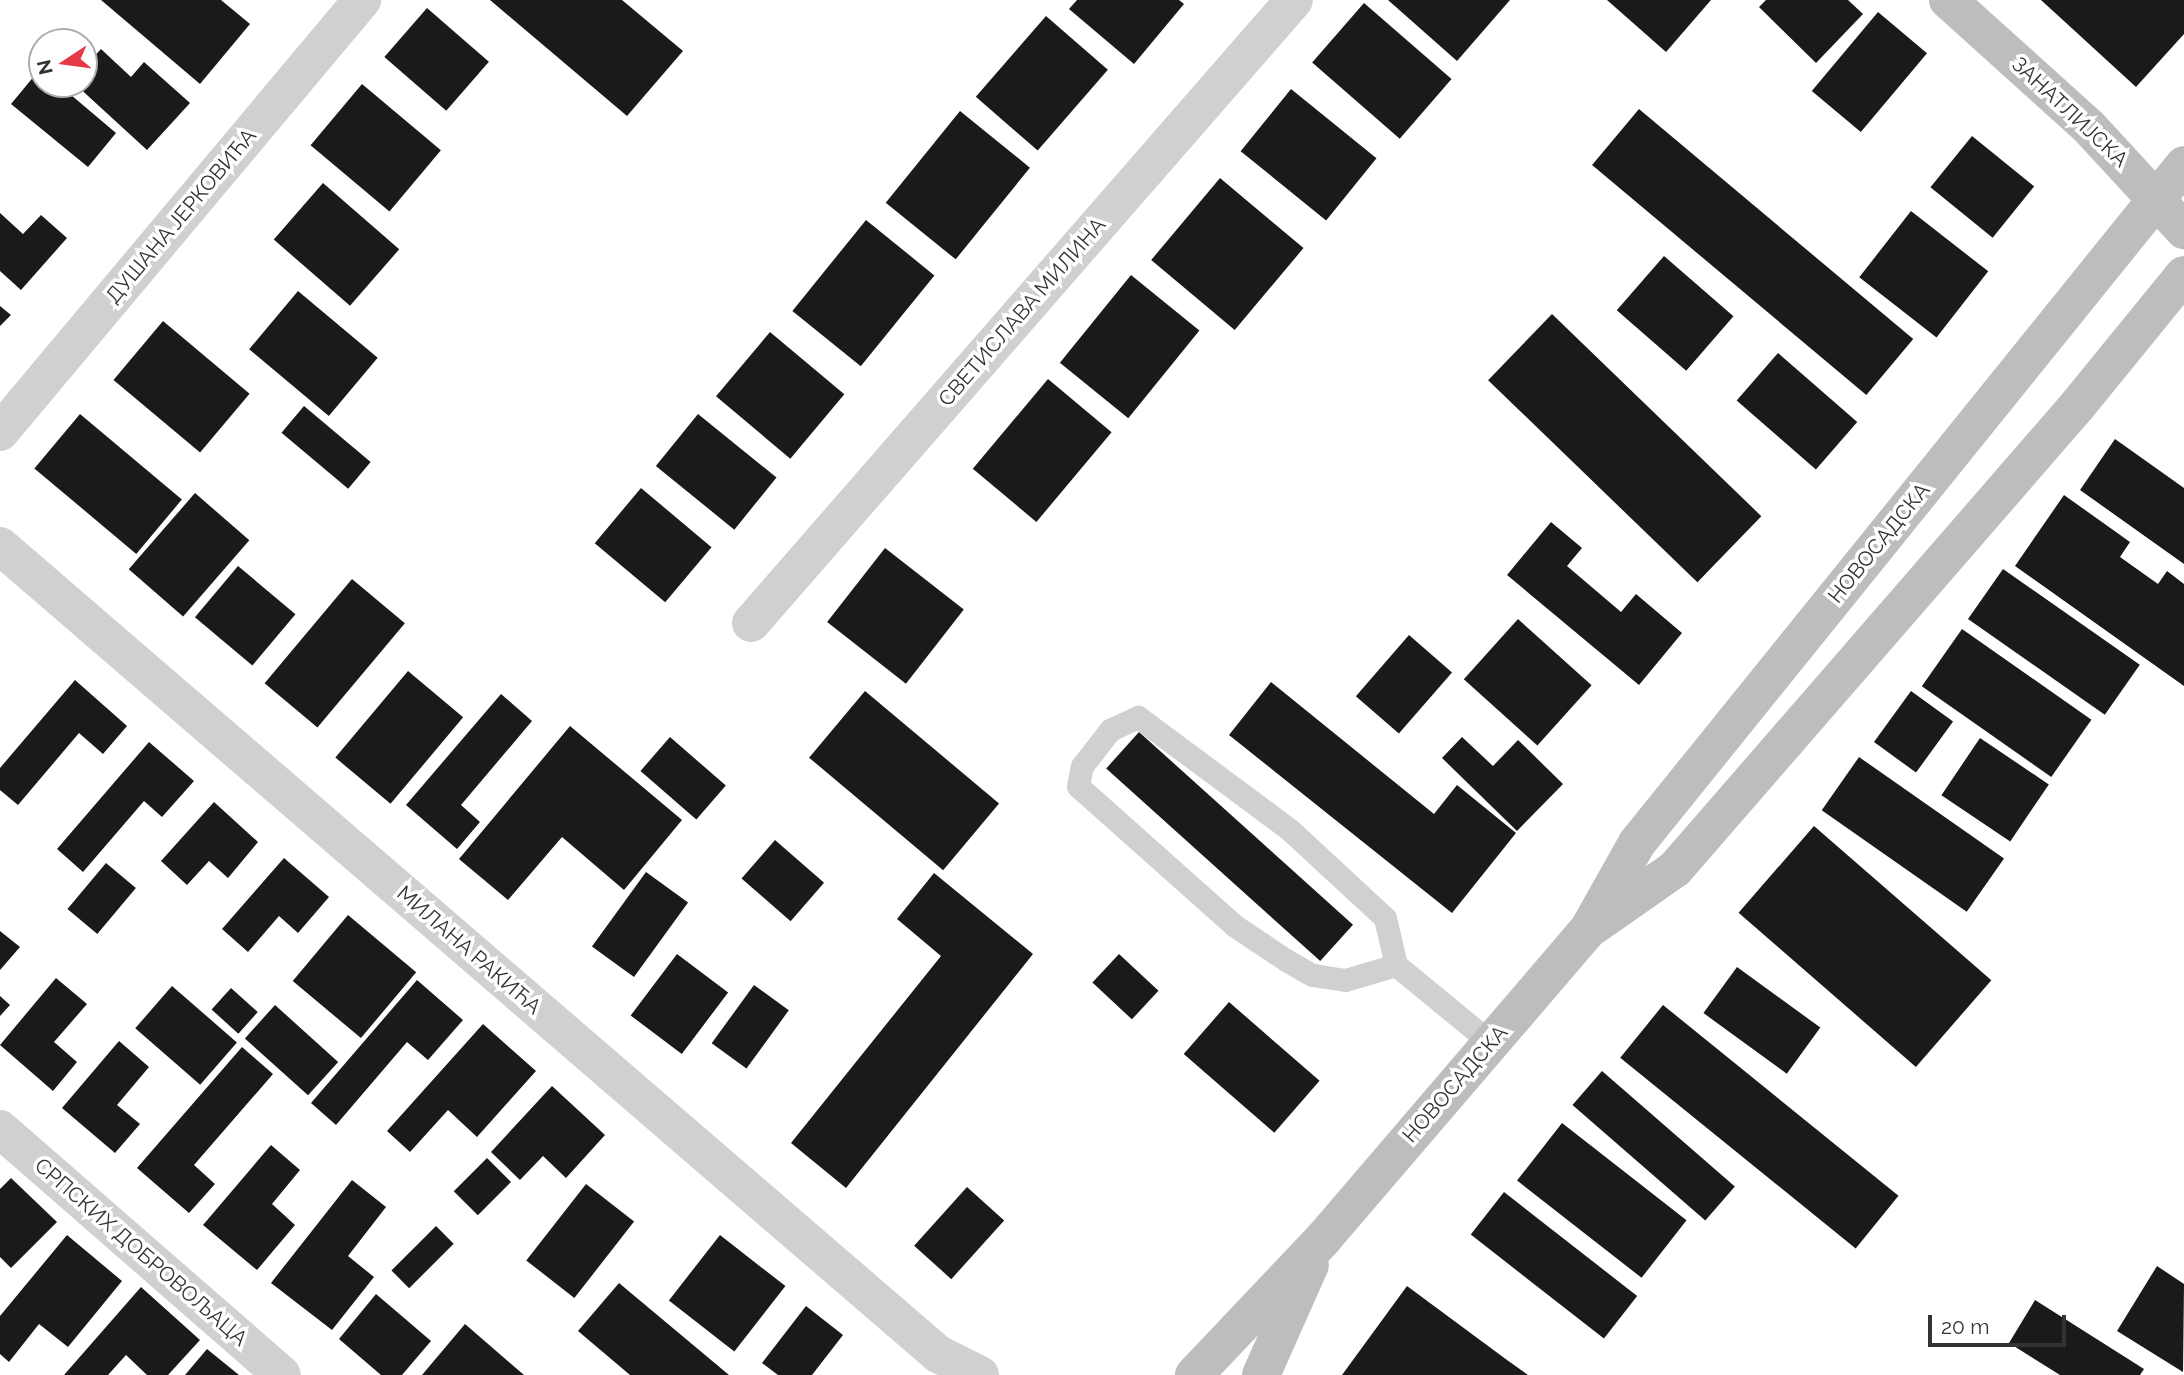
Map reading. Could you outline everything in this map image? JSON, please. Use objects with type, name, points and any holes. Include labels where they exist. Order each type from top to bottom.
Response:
[{"type":"main road","name":"ЗАНАТЛИЈСКА","points":[[1948,0],[2088,126],[2158,196],[2184,230]]},
{"type":"main road","name":"НОВОСАДСКА","points":[[1194,1375],[1323,1239],[1588,930],[1637,843],[2184,165]]},
{"type":"main road","name":"НОВОСАДСКА","points":[[1588,930],[1675,869],[2077,406],[2184,275]]},
{"type":"main road","name":"НОВОСАДСКА","points":[[1261,1375],[1323,1239]]},
{"type":"street","name":"ДУШАНА ЈЕРКОВИЋА","points":[[0,432],[362,0]]},
{"type":"street","name":"СВЕТИСЛАВА МИЛИНА","points":[[751,623],[1294,0]]},
{"type":"street","name":"МИЛАНА РАКИЋА","points":[[0,546],[943,1368],[980,1375]]},
{"type":"street","name":"СРПСКИХ ДОБРОВОЉАЦА","points":[[0,1129],[282,1375]]},
{"type":"lane","points":[[1396,965],[1345,980],[1312,975],[1286,960],[1235,926],[1078,786],[1082,766],[1110,730],[1138,718],[1290,830],[1385,918],[1396,965],[1491,1043]]},
{"type":"building","points":[[101,0],[221,0],[250,24],[200,84]]},
{"type":"building","points":[[490,0],[622,0],[683,51],[627,116]]},
{"type":"building","points":[[1077,0],[1179,0],[1184,4],[1134,64],[1069,9]]},
{"type":"building","points":[[1388,0],[1510,0],[1457,61]]},
{"type":"building","points":[[1607,0],[1711,0],[1666,52]]},
{"type":"building","points":[[1766,0],[1848,0],[1863,14],[1816,63],[1759,7]]},
{"type":"building","points":[[2041,0],[2184,0],[2184,34],[2136,87]]},
{"type":"building","points":[[1364,3],[1452,79],[1400,139],[1312,63]]},
{"type":"building","points":[[427,8],[489,62],[446,111],[384,57]]},
{"type":"building","points":[[1878,12],[1927,53],[1861,132],[1812,91]]},
{"type":"building","points":[[1046,16],[1108,70],[1038,151],[976,97]]},
{"type":"building","points":[[101,49],[131,77],[144,62],[190,103],[147,150],[90,98],[98,98],[98,52]]},
{"type":"building","points":[[28,83],[28,98],[75,98],[116,133],[88,167],[11,104]]},
{"type":"building","points":[[362,84],[441,150],[389,211],[311,145]]},
{"type":"building","points":[[1291,89],[1376,158],[1326,220],[1241,151]]},
{"type":"building","points":[[1639,109],[1913,339],[1866,395],[1592,165]]},
{"type":"building","points":[[960,111],[1030,168],[956,259],[886,203]]},
{"type":"building","points":[[1972,136],[2034,186],[1993,238],[1930,187]]},
{"type":"building","points":[[1220,178],[1303,248],[1235,330],[1151,260]]},
{"type":"building","points":[[323,183],[399,249],[350,306],[274,240]]},
{"type":"building","points":[[1911,211],[1988,271],[1937,338],[1859,277]]},
{"type":"building","points":[[0,213],[23,234],[41,215],[67,238],[21,290],[0,271]]},
{"type":"building","points":[[866,220],[934,275],[861,366],[792,311]]},
{"type":"building","points":[[1664,256],[1733,316],[1686,371],[1617,310]]},
{"type":"building","points":[[1131,275],[1199,330],[1128,418],[1060,363]]},
{"type":"building","points":[[298,291],[378,358],[329,416],[249,349]]},
{"type":"building","points":[[0,306],[11,315],[0,326]]},
{"type":"building","points":[[1552,314],[1761,516],[1697,582],[1488,380]]},
{"type":"building","points":[[163,321],[250,394],[200,453],[114,380]]},
{"type":"building","points":[[770,332],[844,394],[790,459],[716,396]]},
{"type":"building","points":[[1778,353],[1857,422],[1816,469],[1737,401]]},
{"type":"building","points":[[1048,379],[1112,432],[1036,522],[973,469]]},
{"type":"building","points":[[304,406],[371,462],[348,489],[282,433]]},
{"type":"building","points":[[80,414],[182,499],[136,554],[34,468]]},
{"type":"building","points":[[698,414],[776,478],[734,530],[656,466]]},
{"type":"building","points":[[2115,439],[2184,488],[2184,564],[2080,490]]},
{"type":"building","points":[[641,488],[711,547],[665,602],[595,543]]},
{"type":"building","points":[[195,493],[249,540],[183,616],[129,569]]},
{"type":"building","points":[[2064,495],[2130,542],[2120,557],[2158,584],[2167,571],[2184,584],[2184,686],[2015,566]]},
{"type":"building","points":[[1551,522],[1582,548],[1567,566],[1621,612],[1636,594],[1682,633],[1639,685],[1507,575]]},
{"type":"building","points":[[885,548],[964,610],[906,684],[827,622]]},
{"type":"building","points":[[238,566],[295,614],[252,666],[195,617]]},
{"type":"building","points":[[2003,569],[2140,665],[2105,715],[1968,619]]},
{"type":"building","points":[[352,579],[405,623],[317,728],[265,683]]},
{"type":"building","points":[[1518,619],[1592,685],[1537,745],[1464,679]]},
{"type":"building","points":[[1962,629],[2091,720],[2051,777],[1922,686]]},
{"type":"building","points":[[1409,635],[1452,672],[1399,734],[1356,696]]},
{"type":"building","points":[[408,671],[463,717],[391,804],[335,758]]},
{"type":"building","points":[[75,680],[127,726],[103,754],[79,733],[18,805],[0,790],[0,768]]},
{"type":"building","points":[[1271,682],[1434,814],[1457,785],[1516,833],[1452,913],[1229,735]]},
{"type":"building","points":[[865,691],[999,803],[943,870],[809,758]]},
{"type":"building","points":[[1911,691],[1953,722],[1916,773],[1874,742]]},
{"type":"building","points":[[501,694],[532,721],[461,805],[480,822],[457,849],[406,805]]},
{"type":"building","points":[[570,726],[682,820],[624,890],[562,837],[508,900],[459,859]]},
{"type":"building","points":[[1139,732],[1353,925],[1320,961],[1106,768]]},
{"type":"building","points":[[670,737],[726,786],[696,820],[640,771]]},
{"type":"building","points":[[1462,737],[1493,766],[1518,740],[1563,784],[1517,831],[1442,758]]},
{"type":"building","points":[[1980,738],[2049,784],[2010,842],[1941,795]]},
{"type":"building","points":[[149,742],[194,781],[162,817],[144,801],[83,872],[57,849]]},
{"type":"building","points":[[1859,757],[2004,859],[1967,912],[1822,810]]},
{"type":"building","points":[[214,802],[258,842],[228,878],[209,861],[187,885],[161,861]]},
{"type":"building","points":[[1814,826],[1991,980],[1916,1067],[1739,913]]},
{"type":"building","points":[[775,840],[824,883],[791,921],[742,878]]},
{"type":"building","points":[[284,858],[329,897],[298,933],[279,916],[248,952],[222,929]]},
{"type":"building","points":[[106,863],[136,888],[97,934],[67,909]]},
{"type":"building","points":[[646,872],[688,903],[634,977],[592,946]]},
{"type":"building","points":[[934,873],[1033,954],[846,1188],[791,1143],[941,956],[897,919]]},
{"type":"building","points":[[348,915],[416,972],[361,1038],[293,981]]},
{"type":"building","points":[[0,931],[20,947],[0,970]]},
{"type":"building","points":[[677,954],[728,993],[682,1054],[631,1015]]},
{"type":"building","points":[[1119,954],[1158,991],[1132,1019],[1092,983]]},
{"type":"building","points":[[1737,967],[1820,1028],[1787,1074],[1703,1013]]},
{"type":"building","points":[[56,978],[87,1004],[54,1042],[77,1062],[53,1091],[0,1045]]},
{"type":"building","points":[[417,980],[463,1020],[428,1060],[407,1042],[336,1125],[311,1103]]},
{"type":"building","points":[[754,985],[789,1010],[746,1069],[712,1043]]},
{"type":"building","points":[[172,986],[237,1042],[200,1085],[135,1028]]},
{"type":"building","points":[[231,988],[258,1012],[238,1034],[212,1010]]},
{"type":"building","points":[[0,996],[10,1005],[0,1016]]},
{"type":"building","points":[[1229,1002],[1320,1081],[1274,1133],[1184,1054]]},
{"type":"building","points":[[275,1005],[338,1062],[308,1095],[245,1038]]},
{"type":"building","points":[[1663,1005],[1898,1196],[1856,1249],[1620,1058]]},
{"type":"building","points":[[483,1024],[536,1071],[477,1137],[448,1110],[410,1152],[387,1131]]},
{"type":"building","points":[[119,1041],[149,1067],[117,1105],[140,1124],[115,1153],[62,1108]]},
{"type":"building","points":[[242,1047],[273,1074],[194,1165],[215,1184],[189,1213],[137,1168]]},
{"type":"building","points":[[1602,1071],[1735,1186],[1705,1220],[1572,1105]]},
{"type":"building","points":[[552,1086],[605,1135],[566,1178],[543,1156],[520,1180],[491,1152]]},
{"type":"building","points":[[1562,1123],[1687,1220],[1642,1278],[1517,1181]]},
{"type":"building","points":[[271,1145],[300,1170],[272,1204],[295,1225],[257,1270],[203,1225]]},
{"type":"building","points":[[487,1158],[511,1182],[478,1215],[454,1191]]},
{"type":"building","points":[[11,1178],[57,1222],[11,1268],[0,1257],[0,1189]]},
{"type":"building","points":[[352,1180],[386,1207],[348,1256],[374,1277],[332,1330],[271,1283]]},
{"type":"building","points":[[586,1184],[634,1222],[574,1298],[526,1260]]},
{"type":"building","points":[[967,1187],[1004,1220],[951,1279],[914,1246]]},
{"type":"building","points":[[1504,1192],[1637,1296],[1604,1339],[1471,1235]]},
{"type":"building","points":[[436,1226],[454,1244],[409,1288],[391,1271]]},
{"type":"building","points":[[67,1235],[122,1281],[68,1347],[39,1324],[9,1362],[0,1354],[0,1316]]},
{"type":"building","points":[[720,1235],[785,1286],[734,1352],[669,1300]]},
{"type":"building","points":[[2157,1266],[2184,1284],[2183,1372],[2117,1331]]},
{"type":"building","points":[[619,1283],[729,1375],[630,1375],[578,1331]]},
{"type":"building","points":[[1407,1286],[1507,1360],[1528,1375],[1342,1375]]},
{"type":"building","points":[[141,1287],[200,1340],[168,1375],[147,1375],[126,1355],[108,1375],[64,1375]]},
{"type":"building","points":[[376,1294],[431,1341],[402,1375],[381,1375],[339,1339]]},
{"type":"building","points":[[2035,1300],[2144,1369],[2140,1375],[2060,1375],[2009,1343]]},
{"type":"building","points":[[806,1306],[843,1335],[812,1375],[778,1375],[762,1363]]},
{"type":"building","points":[[465,1324],[524,1375],[422,1375]]},
{"type":"building","points":[[207,1349],[239,1375],[185,1375]]}]
